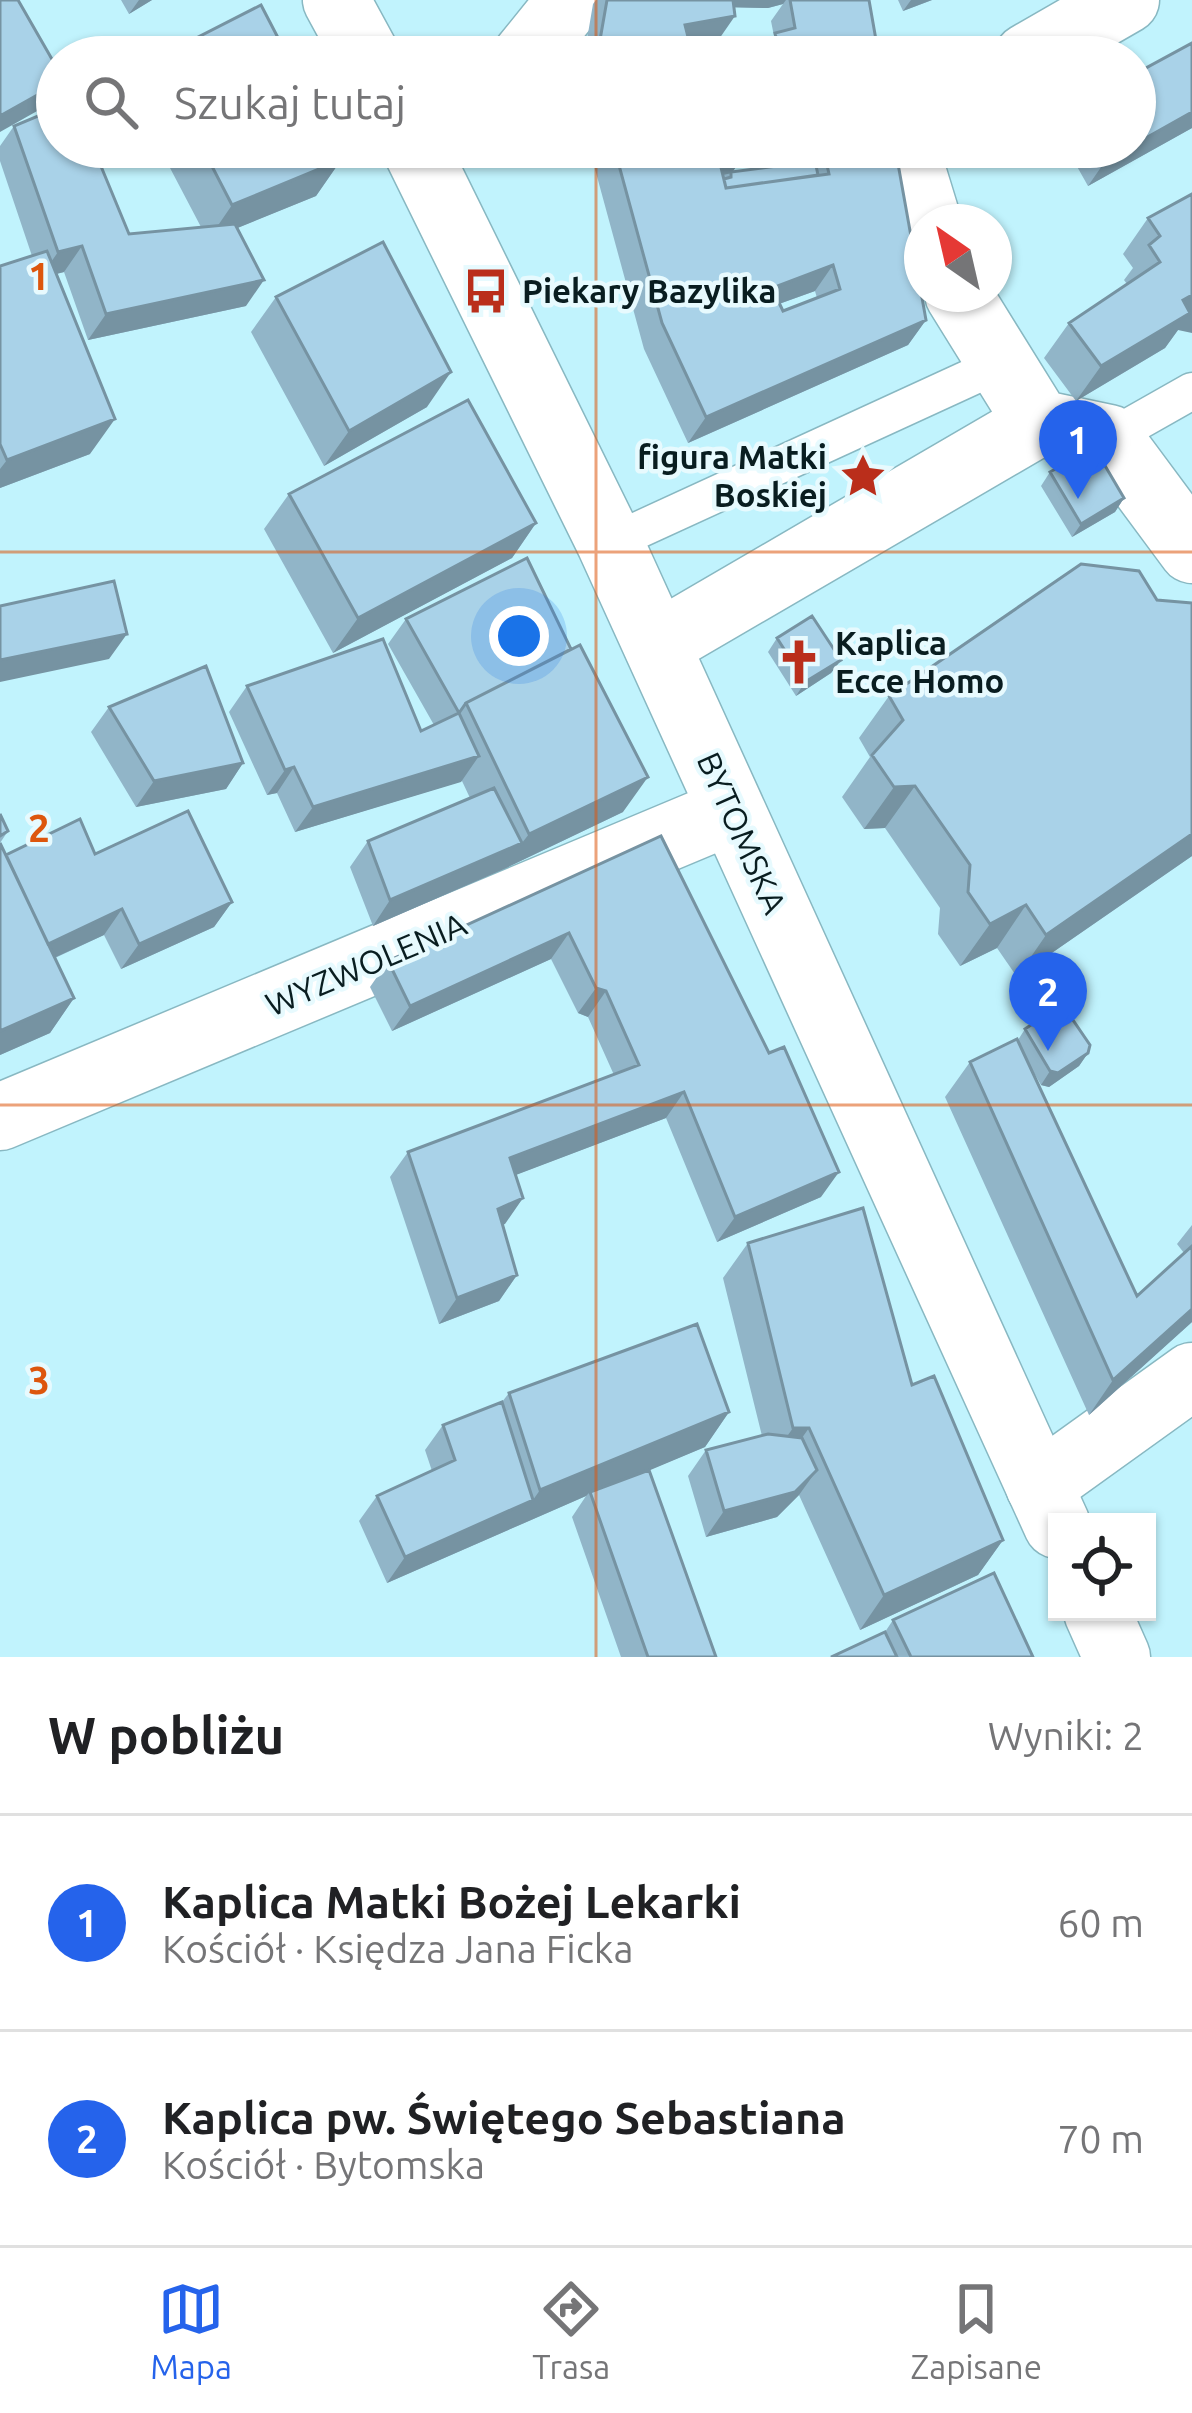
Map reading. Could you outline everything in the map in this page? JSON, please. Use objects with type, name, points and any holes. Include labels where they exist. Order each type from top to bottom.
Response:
[{"type":"street","points":[[336,0],[356,36]]},
{"type":"street","points":[[542,36],[571,0]]},
{"type":"street","points":[[1063,36],[1126,0]]},
{"type":"street","name":"BYTOMSKA","points":[[426,168],[610,543],[1048,1505]]},
{"type":"street","points":[[911,168],[922,204]]},
{"type":"street","points":[[969,312],[1038,422]]},
{"type":"street","points":[[657,645],[1038,422],[1109,438],[1192,550]]},
{"type":"street","name":"WYZWOLENIA","points":[[0,1117],[731,811]]},
{"type":"street","points":[[1048,1505],[1192,1376]]},
{"type":"street","points":[[1101,1621],[1117,1657]]},
{"type":"lane","points":[[610,543],[1000,364]]},
{"type":"lane","points":[[1109,438],[1192,391]]},
{"type":"building","points":[[0,0],[18,0],[39,36],[36,96],[0,116]]},
{"type":"building","points":[[607,0],[733,0],[735,16],[685,25],[688,36],[601,36]]},
{"type":"building","points":[[790,0],[869,0],[875,36],[776,36],[795,28]]},
{"type":"building","points":[[261,5],[277,36],[200,36]]},
{"type":"building","points":[[1192,43],[1192,112],[1156,132],[1156,63]]},
{"type":"building","points":[[36,117],[36,168],[102,168],[129,234],[235,224],[264,280],[106,314],[82,246],[58,252],[14,126]]},
{"type":"building","points":[[213,168],[322,168],[232,205]]},
{"type":"building","points":[[620,168],[721,168],[726,188],[829,174],[828,168],[899,168],[905,204],[904,312],[925,312],[926,320],[706,417],[662,323]],"holes":[[[833,265],[840,289],[783,311],[772,288]]]},
{"type":"building","points":[[816,168],[818,175],[726,188],[724,179],[731,172]]},
{"type":"building","points":[[1192,194],[1192,295],[1183,300],[1190,313],[1101,366],[1069,323],[1160,262],[1149,245],[1160,236],[1148,218]]},
{"type":"building","points":[[383,242],[451,372],[349,431],[276,297]]},
{"type":"building","points":[[47,251],[115,419],[7,460],[0,444],[0,266]]},
{"type":"building","points":[[468,400],[536,523],[358,618],[289,494]]},
{"type":"building","points":[[1094,447],[1124,498],[1081,524],[1050,472]]},
{"type":"building","points":[[527,558],[571,649],[466,703],[459,713],[406,619]]},
{"type":"building","points":[[1081,564],[1139,571],[1157,600],[1192,603],[1192,834],[1046,935],[1026,905],[990,924],[968,892],[970,865],[915,786],[894,787],[872,755],[903,720],[889,696]]},
{"type":"building","points":[[114,581],[127,634],[0,660],[0,606]]},
{"type":"building","points":[[812,616],[841,660],[805,682],[777,638]]},
{"type":"building","points":[[383,639],[421,731],[459,713],[479,756],[313,807],[294,767],[285,770],[247,686]]},
{"type":"building","points":[[580,645],[648,777],[529,834],[466,703]]},
{"type":"building","points":[[206,666],[243,763],[154,781],[109,707]]},
{"type":"building","points":[[494,788],[522,843],[390,900],[368,841]]},
{"type":"building","points":[[188,811],[232,902],[139,944],[122,909],[48,944],[6,855],[80,819],[95,854]]},
{"type":"building","points":[[661,836],[769,1053],[784,1047],[839,1172],[735,1217],[684,1092],[510,1158],[523,1198],[498,1209],[517,1275],[457,1298],[408,1152],[639,1065],[606,991],[596,988],[569,933],[410,1006],[388,961]]},
{"type":"building","points":[[0,843],[74,998],[0,1031]]},
{"type":"building","points":[[1062,1004],[1090,1045],[1088,1053],[1058,1073],[1050,1071],[1025,1029]]},
{"type":"building","points":[[1017,1039],[1137,1296],[1192,1246],[1192,1309],[1113,1380],[970,1062]]},
{"type":"building","points":[[863,1208],[912,1385],[934,1376],[1003,1540],[884,1595],[809,1428],[793,1428],[748,1243]]},
{"type":"building","points":[[697,1324],[729,1412],[540,1490],[509,1393]]},
{"type":"building","points":[[502,1402],[533,1500],[405,1557],[377,1496],[455,1460],[443,1425]]},
{"type":"building","points":[[768,1434],[802,1438],[817,1470],[795,1492],[724,1511],[706,1450]]},
{"type":"building","points":[[649,1470],[716,1657],[648,1657],[590,1492]]},
{"type":"building","points":[[994,1573],[1033,1657],[911,1657],[893,1620]]},
{"type":"building","points":[[885,1632],[897,1657],[831,1657]]},
{"type":"place","name":"Piekary Bazylika","points":[[486,291]]},
{"type":"place","name":"figura Matki Boskiej","points":[[863,476]]},
{"type":"place","name":"Kaplica Matki Bożej Lekarki","points":[[1078,499]]},
{"type":"place","name":"Kaplica Ecce Homo","points":[[799,662]]},
{"type":"place","name":"Kaplica pw. Świętego Sebastiana","points":[[1048,1051]]}]
